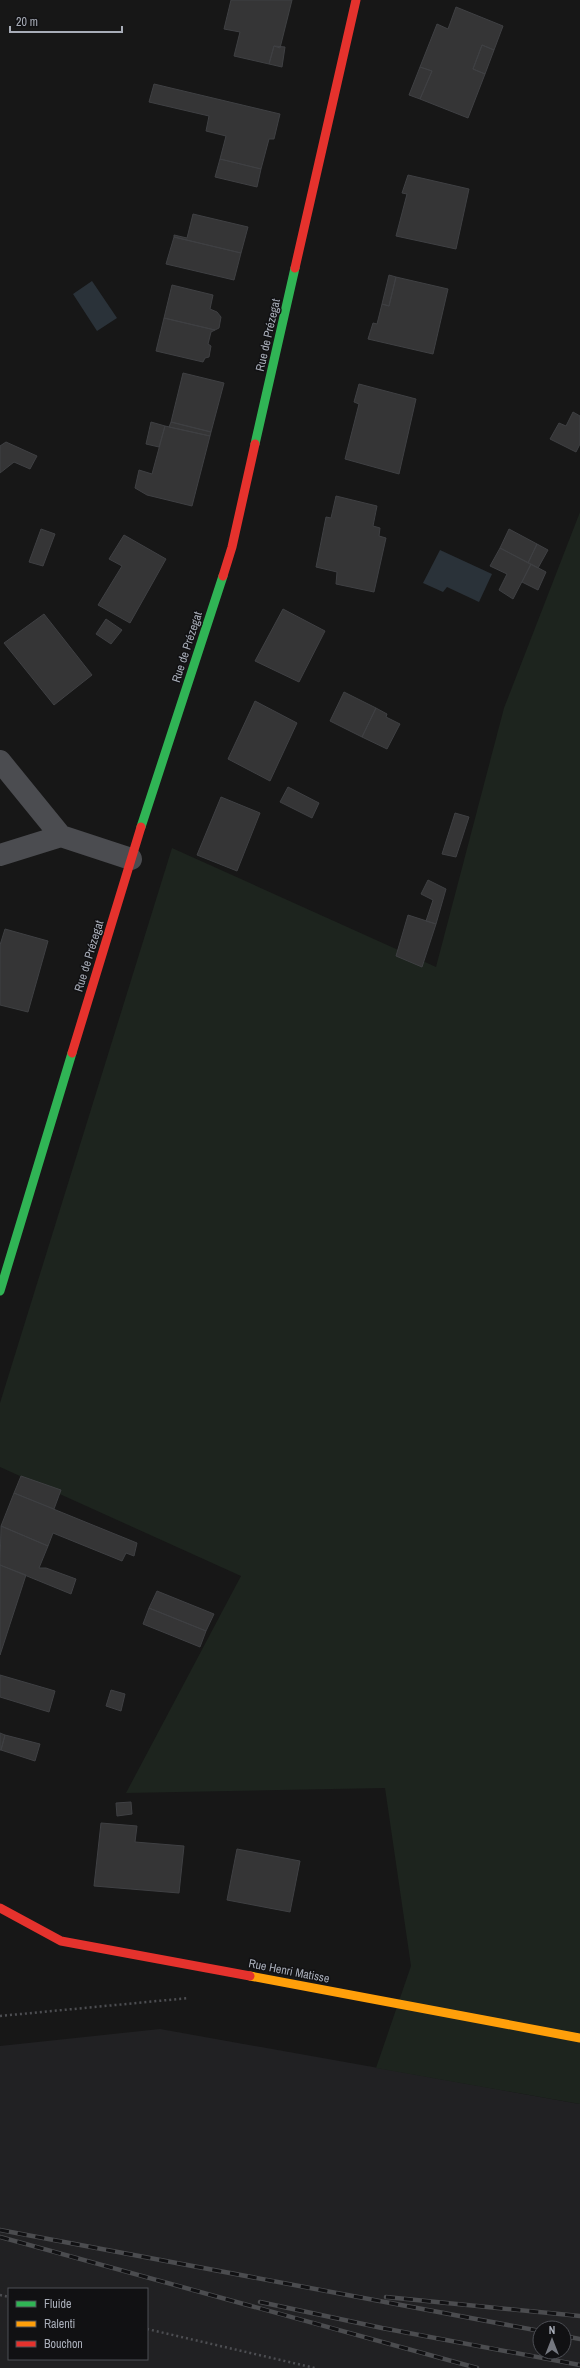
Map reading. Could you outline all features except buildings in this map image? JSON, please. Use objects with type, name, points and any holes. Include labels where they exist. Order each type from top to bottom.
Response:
[{"type":"street","name":"Rue de Prézegat","points":[[0,1291],[131,859],[232,547],[356,0]]},
{"type":"street","points":[[0,761],[60,836],[131,859]]},
{"type":"street","points":[[0,855],[60,836]]},
{"type":"street","name":"Rue Henri Matisse","points":[[0,1908],[61,1941],[580,2038]]},
{"type":"path","points":[[0,2016],[196,1998]]},
{"type":"path","points":[[148,2329],[315,2368]]},
{"type":"shaded area","points":[[92,281],[117,318],[97,331],[73,294]]},
{"type":"shaded area","points":[[580,512],[580,2104],[376,2068],[411,1966],[385,1788],[126,1793],[241,1576],[0,1467],[0,1403],[172,848],[436,967],[504,708]]},
{"type":"shaded area","points":[[440,550],[492,574],[479,602],[447,587],[443,592],[423,583]]},
{"type":"shaded area","points":[[160,2029],[580,2104],[580,2368],[0,2368],[0,2046]]},
{"type":"railway","points":[[0,2230],[532,2330]]},
{"type":"railway","points":[[0,2237],[477,2368]]},
{"type":"railway","points":[[386,2297],[580,2316]]},
{"type":"railway","points":[[260,2302],[382,2328],[580,2365]]},
{"type":"railway","points":[[572,2338],[580,2339]]},
{"type":"traffic: fast","points":[[255,444],[295,268]]},
{"type":"traffic: fast","points":[[141,827],[223,576]]},
{"type":"traffic: fast","points":[[0,1291],[72,1053]]},
{"type":"traffic: slow","points":[[250,1976],[580,2038]]},
{"type":"traffic: jam","points":[[295,268],[356,0]]},
{"type":"traffic: jam","points":[[223,576],[232,547],[255,444]]},
{"type":"traffic: jam","points":[[72,1053],[141,827]]},
{"type":"traffic: jam","points":[[0,1908],[61,1941],[250,1976]]}]
